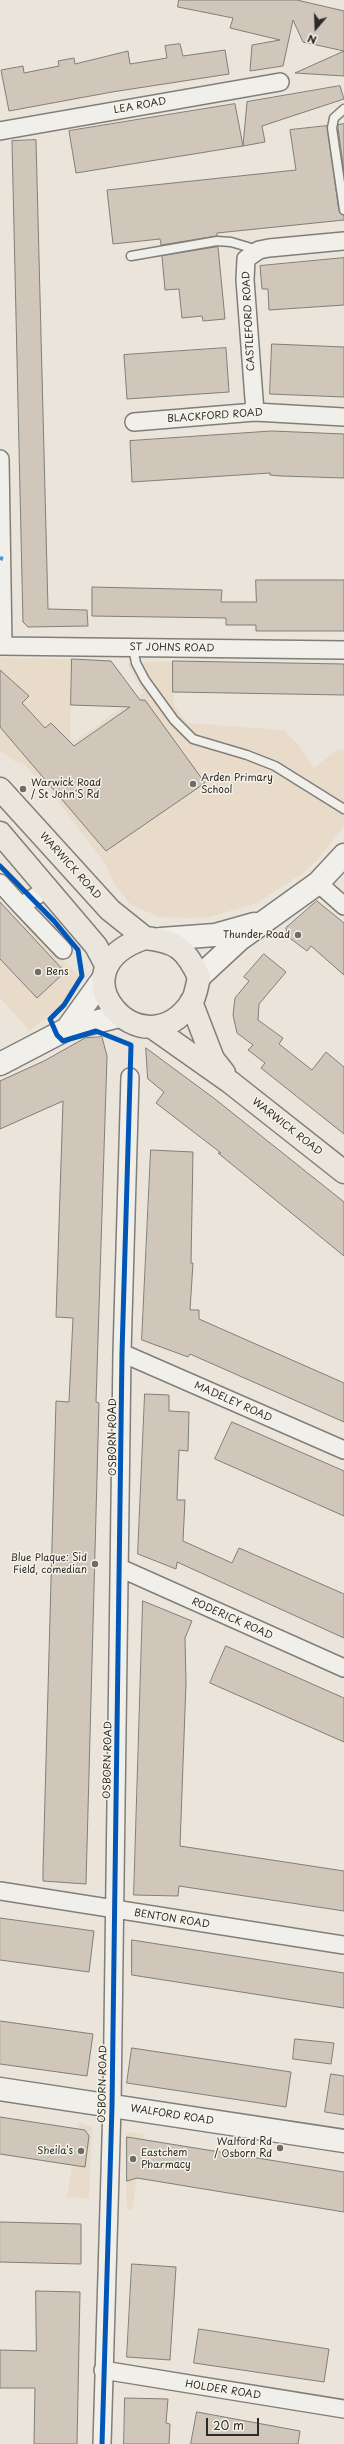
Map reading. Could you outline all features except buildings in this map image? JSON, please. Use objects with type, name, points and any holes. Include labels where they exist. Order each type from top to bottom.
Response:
[{"type":"highway","name":"WARWICK ROAD","points":[[0,789],[110,910],[153,939]]},
{"type":"highway","points":[[0,833],[96,946],[105,972],[105,995],[119,1016],[132,1024],[152,1028],[180,1016],[191,1002],[199,977],[190,958],[176,945],[153,939],[130,943],[105,972]]},
{"type":"highway","name":"WARWICK ROAD","points":[[191,1002],[213,1059],[230,1082]]},
{"type":"highway","name":"WARWICK ROAD","points":[[152,1028],[230,1082],[344,1172]]},
{"type":"main road","points":[[199,977],[240,939],[318,883],[344,855]]},
{"type":"main road","points":[[153,939],[215,935],[267,920]]},
{"type":"main road","points":[[67,1029],[105,972]]},
{"type":"main road","points":[[0,1064],[67,1029],[119,1016]]},
{"type":"main road","name":"WALFORD ROAD","points":[[0,2089],[344,2141]]},
{"type":"street","name":"LEA ROAD","points":[[0,131],[280,82]]},
{"type":"street","points":[[258,250],[344,241]]},
{"type":"street","name":"CASTLEFORD ROAD","points":[[255,412],[245,280],[246,259],[258,250]]},
{"type":"street","name":"BLACKFORD ROAD","points":[[134,422],[255,412],[344,417]]},
{"type":"street","points":[[0,459],[2,646]]},
{"type":"street","name":"ST JOHNS ROAD","points":[[2,646],[344,650]]},
{"type":"street","points":[[0,883],[63,950]]},
{"type":"street","points":[[318,883],[344,906]]},
{"type":"street","points":[[21,906],[48,888]]},
{"type":"street","name":"OSBORN ROAD","points":[[102,2444],[112,2106],[122,1353],[135,1137],[130,1077]]},
{"type":"street","name":"MADELEY ROAD","points":[[122,1353],[344,1450]]},
{"type":"street","name":"RODERICK ROAD","points":[[120,1568],[344,1668]]},
{"type":"street","name":"BENTON ROAD","points":[[0,1891],[344,1945]]},
{"type":"street","name":"HOLDER ROAD","points":[[103,2370],[344,2409]]},
{"type":"lane","points":[[344,109],[334,118],[332,128],[344,210]]},
{"type":"lane","points":[[131,256],[217,241],[231,242],[258,250]]},
{"type":"lane","points":[[133,648],[136,663],[145,680],[174,720],[193,740],[247,755],[275,766],[344,809]]},
{"type":"shaded area","name":"Arden Primary School","points":[[0,658],[72,659],[70,740],[75,741],[143,693],[127,663],[173,661],[174,706],[188,723],[284,730],[299,746],[314,768],[337,750],[344,749],[344,826],[321,856],[303,873],[257,903],[210,917],[186,918],[160,917],[131,905],[114,883],[105,863],[57,800],[24,764],[14,761],[0,750]]},
{"type":"shaded area","points":[[26,925],[79,976],[62,1004],[30,1031],[0,998],[0,950]]},
{"type":"shaded area","points":[[79,2122],[92,2127],[89,2199],[67,2197]]},
{"type":"shaded area","points":[[125,2132],[144,2134],[132,2210],[127,2209]]},
{"type":"cycle path","points":[[0,866],[54,921],[78,950],[82,976],[64,1005],[50,1019],[57,1035],[63,1041],[96,1031],[131,1045],[122,1353],[112,2106],[102,2444]]},
{"type":"place","name":"Arden Primary School","points":[[193,784]]},
{"type":"place","name":"Warwick Road / St John'S Rd","points":[[23,789]]},
{"type":"place","name":"Thunder Road","points":[[298,935]]},
{"type":"place","name":"Bens","points":[[38,972]]},
{"type":"place","name":"Blue Plaque: Sid Field, comedian","points":[[95,1564]]},
{"type":"place","name":"Walford Rd / Osborn Rd","points":[[280,2148]]},
{"type":"place","name":"Sheila's","points":[[81,2151]]},
{"type":"place","name":"Eastchem Pharmacy","points":[[133,2159]]}]
